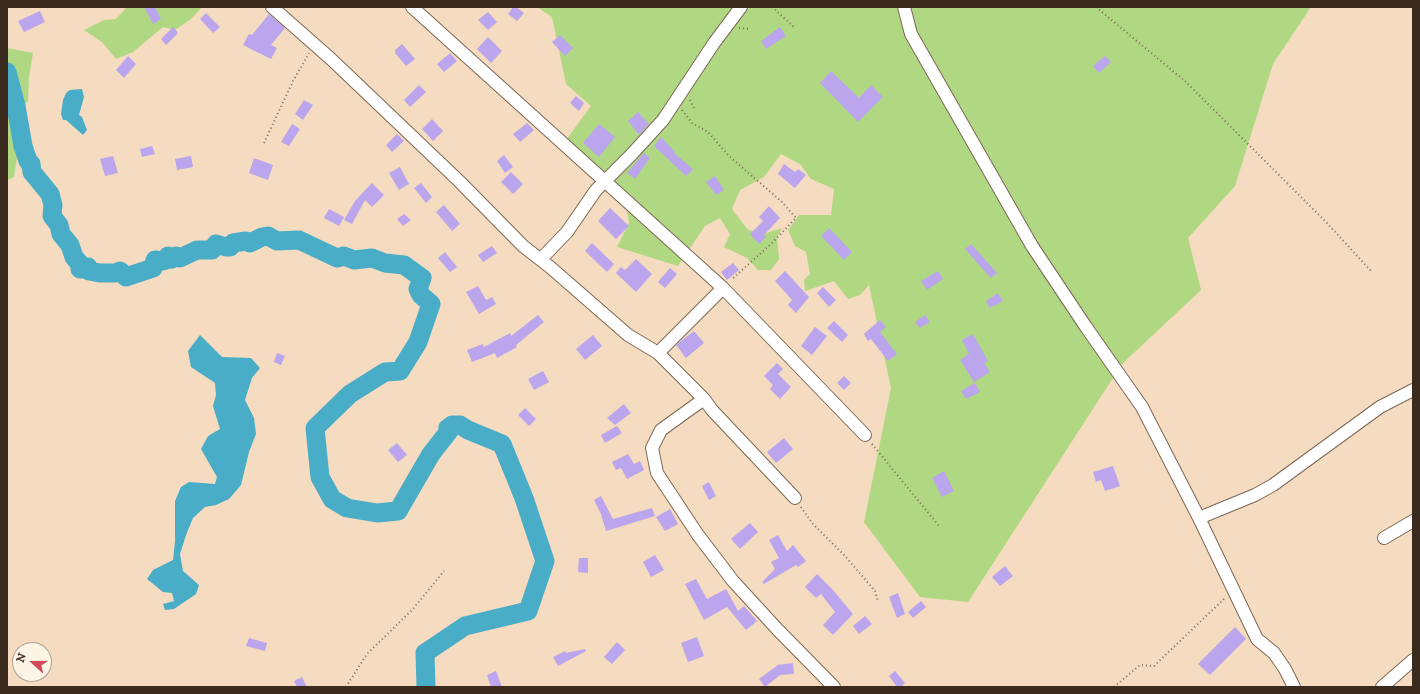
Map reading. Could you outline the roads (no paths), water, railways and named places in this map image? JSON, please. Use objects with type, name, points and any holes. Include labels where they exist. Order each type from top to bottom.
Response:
[{"type":"street","points":[[272,7],[316,46],[459,181],[514,237],[628,335],[658,353],[704,399],[712,410],[795,498]]},
{"type":"street","points":[[412,7],[723,288],[865,435]]},
{"type":"street","points":[[541,259],[567,232],[596,190],[663,120],[714,43],[742,7]]},
{"type":"street","points":[[904,7],[912,34],[1032,246],[1142,407],[1199,518],[1257,639],[1274,653],[1285,669],[1294,687]]},
{"type":"street","points":[[658,353],[723,288]]},
{"type":"street","points":[[1199,518],[1255,495],[1273,485],[1380,407],[1413,390]]},
{"type":"street","points":[[704,399],[664,428],[653,443],[652,452],[657,473],[698,535],[733,581],[778,630],[834,687]]},
{"type":"street","points":[[1384,538],[1413,521]]},
{"type":"street","points":[[1382,687],[1413,660]]},
{"type":"water","points":[[82,89],[84,97],[79,115],[82,117],[87,130],[83,135],[66,120],[63,120],[61,114],[63,100],[66,93],[70,90]]},
{"type":"water","points":[[200,335],[222,357],[251,358],[260,368],[252,378],[245,400],[254,418],[256,434],[249,452],[241,485],[229,499],[216,505],[205,507],[193,518],[186,535],[180,554],[183,571],[199,585],[196,594],[174,609],[165,610],[163,604],[174,601],[172,593],[163,592],[147,579],[153,570],[173,560],[175,541],[175,501],[181,487],[189,482],[215,484],[217,477],[201,449],[208,436],[220,429],[213,406],[216,395],[215,383],[191,367],[188,351]]},
{"type":"waterway","points":[[7,72],[16,106],[23,146],[28,161],[31,164],[32,172],[50,194],[53,205],[52,216],[59,225],[61,234],[70,245],[74,257],[80,264],[80,269],[88,267],[89,271],[100,273],[115,273],[120,271],[126,277],[153,268],[155,260],[166,260],[168,256],[172,259],[176,256],[180,258],[197,250],[212,250],[216,244],[230,247],[233,243],[246,241],[250,243],[262,237],[268,236],[277,241],[299,240],[337,258],[344,256],[354,260],[372,258],[385,263],[404,265],[422,278],[418,289],[421,295],[431,304],[418,342],[400,371],[385,372],[350,394],[315,428],[320,477],[332,499],[347,508],[377,513],[398,511],[431,454],[449,431],[448,428],[452,425],[460,425],[468,430],[502,444],[524,498],[545,561],[528,611],[465,626],[425,653],[426,687]]}]
